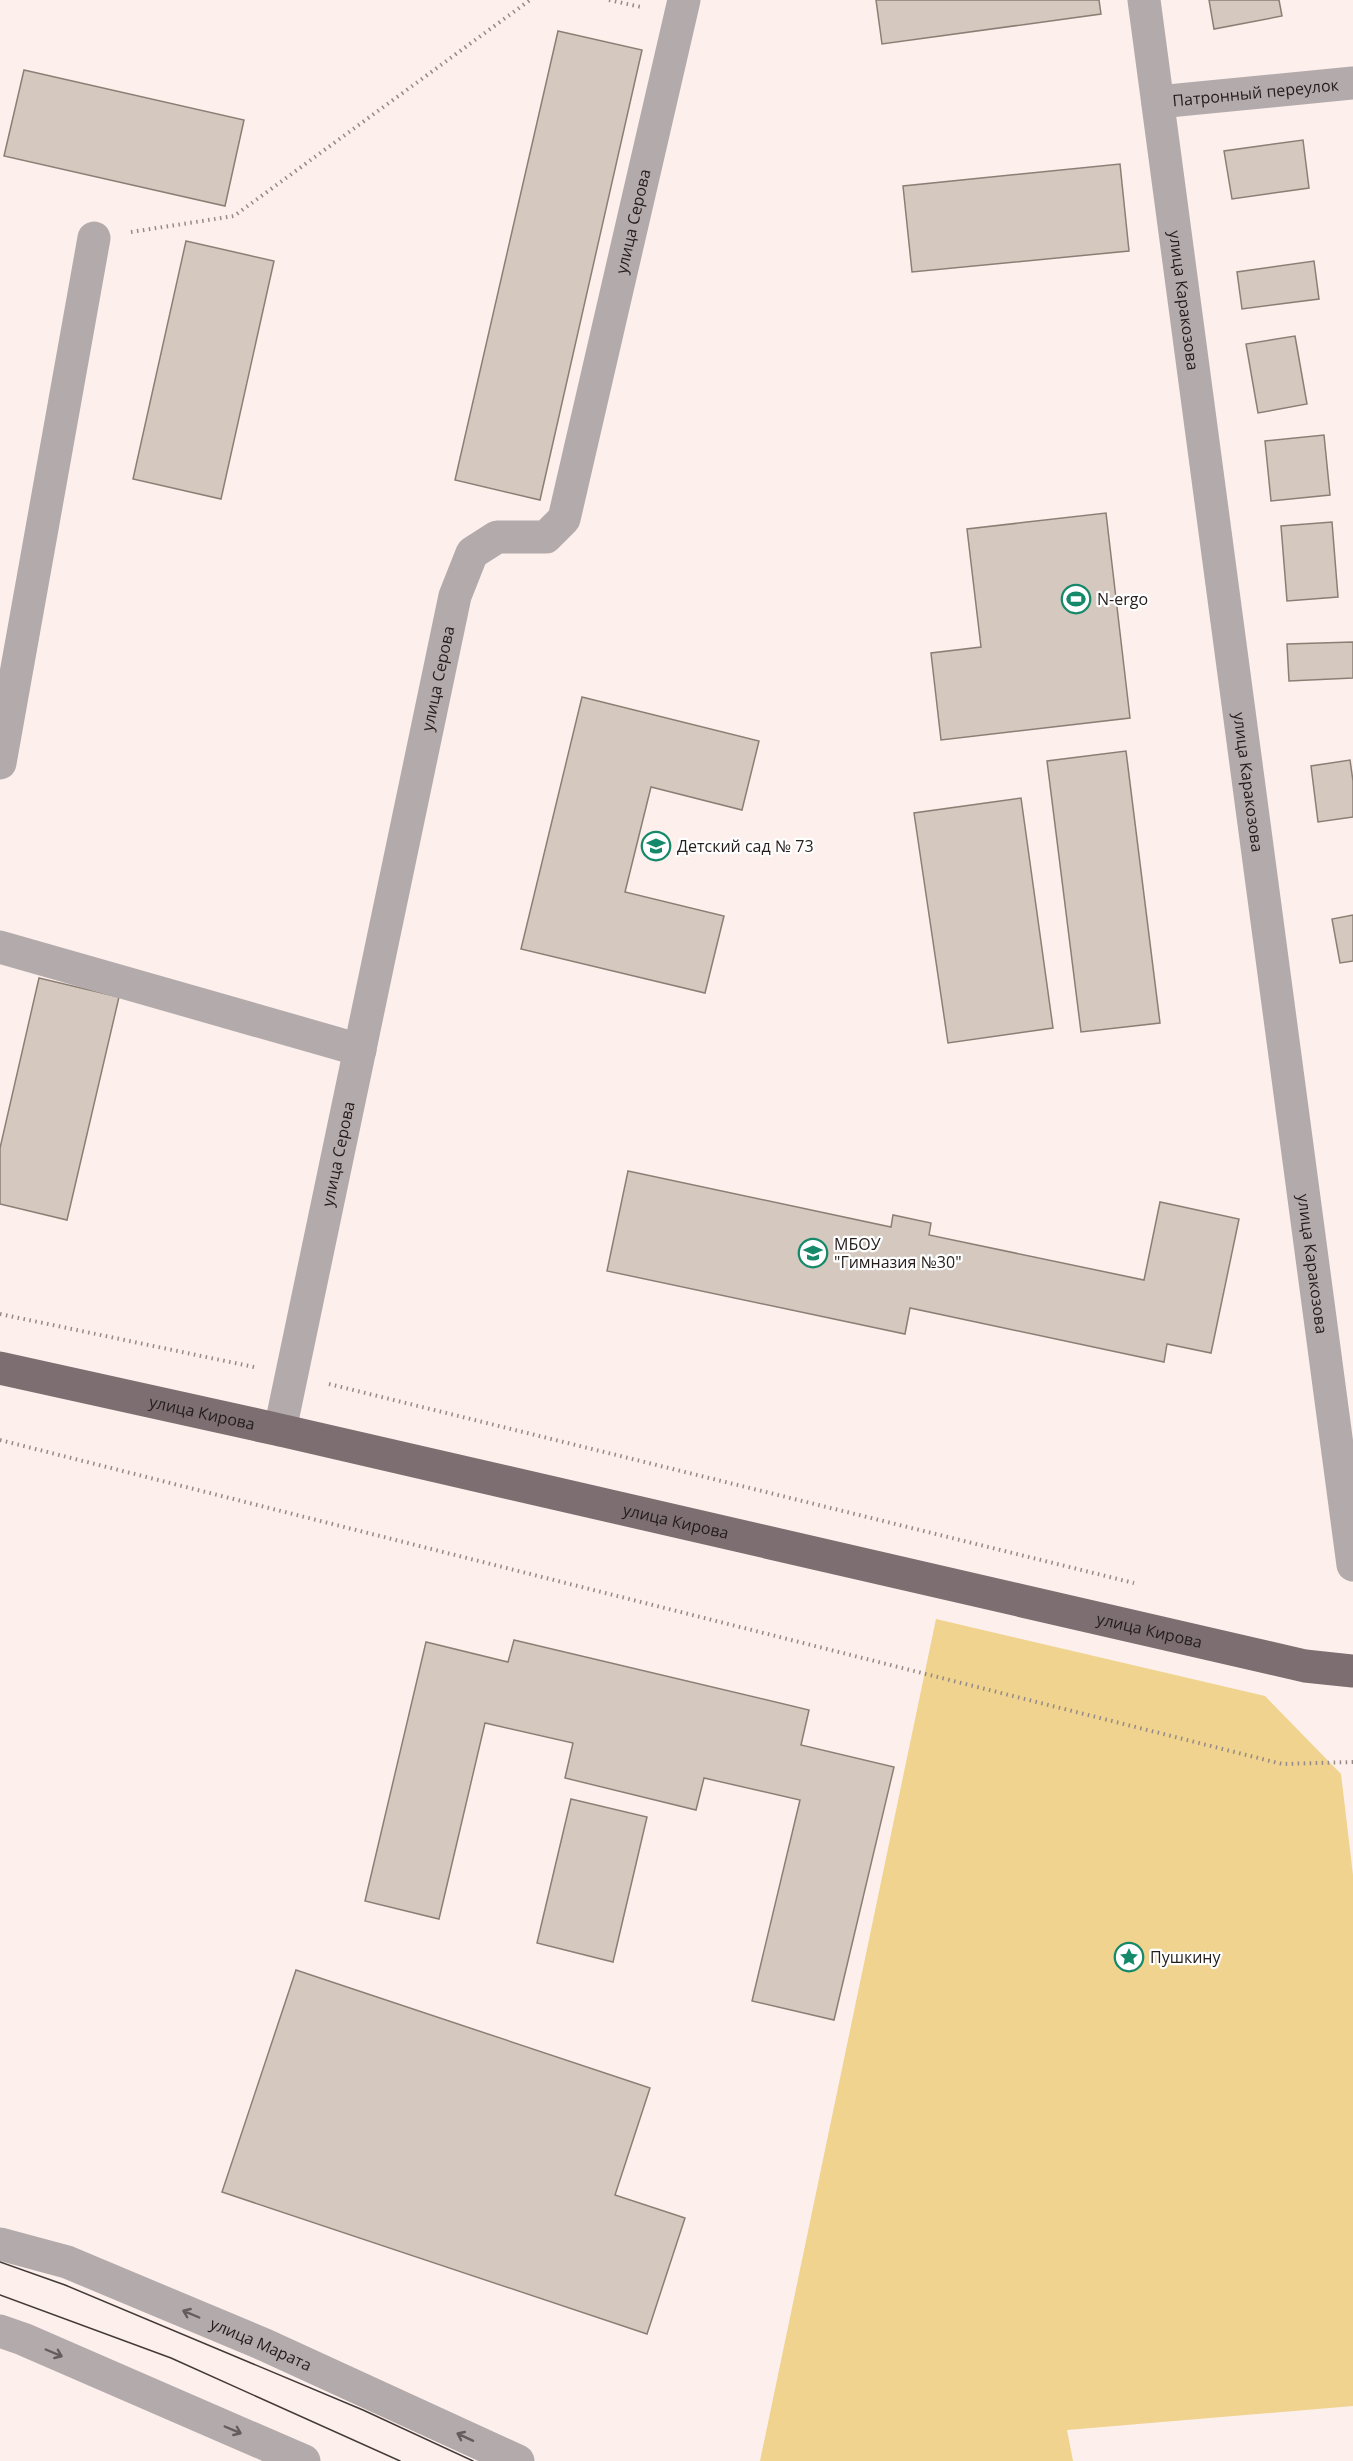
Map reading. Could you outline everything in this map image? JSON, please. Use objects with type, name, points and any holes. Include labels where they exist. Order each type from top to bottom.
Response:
[{"type":"main road","name":"улица Кирова","points":[[0,1368],[280,1430],[1305,1666],[1353,1671]]},
{"type":"street","name":"улица Серова","points":[[280,1430],[455,596],[472,553],[497,537],[546,537],[564,519],[684,0]]},
{"type":"street","name":"улица Каракозова","points":[[1144,0],[1353,1565]]},
{"type":"street","name":"Патронный переулок","points":[[1158,102],[1353,83]]},
{"type":"street","points":[[0,763],[11,642],[94,238]]},
{"type":"street","points":[[0,947],[360,1050]]},
{"type":"street","name":"улица Марата","points":[[0,2244],[67,2262],[265,2345],[518,2461]]},
{"type":"street","points":[[0,2331],[304,2461]]},
{"type":"path","points":[[94,238],[234,216],[530,0]]},
{"type":"path","points":[[0,1314],[292,1375],[1145,1586]]},
{"type":"path","points":[[0,1440],[1282,1764],[1353,1762]]},
{"type":"shaded area","points":[[936,1619],[1265,1696],[1341,1774],[1353,1875],[1353,2406],[1067,2430],[1073,2461],[760,2461]]},
{"type":"building","points":[[876,0],[1099,0],[1101,14],[882,44]]},
{"type":"building","points":[[1209,0],[1279,0],[1282,16],[1214,29]]},
{"type":"building","points":[[558,31],[642,50],[540,500],[455,480]]},
{"type":"building","points":[[24,70],[244,120],[225,206],[4,156]]},
{"type":"building","points":[[1303,140],[1309,188],[1232,199],[1224,151]]},
{"type":"building","points":[[1120,164],[1129,251],[912,272],[903,186]]},
{"type":"building","points":[[186,241],[274,261],[221,499],[133,479]]},
{"type":"building","points":[[1314,261],[1319,299],[1242,309],[1237,272]]},
{"type":"building","points":[[1295,336],[1307,404],[1258,413],[1246,344]]},
{"type":"building","points":[[1324,435],[1330,495],[1271,501],[1265,441]]},
{"type":"building","points":[[1106,513],[1130,718],[941,740],[931,653],[981,647],[967,529]]},
{"type":"building","points":[[1332,522],[1338,597],[1287,601],[1281,526]]},
{"type":"building","points":[[1353,642],[1353,678],[1289,681],[1287,644]]},
{"type":"building","points":[[582,697],[759,741],[742,810],[651,787],[625,892],[724,916],[705,993],[521,949]]},
{"type":"building","points":[[1126,751],[1160,1023],[1081,1032],[1047,761]]},
{"type":"building","points":[[1350,760],[1353,781],[1353,817],[1318,822],[1311,766]]},
{"type":"building","points":[[1021,798],[1053,1028],[948,1043],[914,813]]},
{"type":"building","points":[[1353,915],[1353,961],[1340,963],[1332,919]]},
{"type":"building","points":[[39,978],[119,997],[67,1220],[0,1204],[0,1148]]},
{"type":"building","name":"МБОУ \"Гимназия №30\"","points":[[628,1171],[891,1227],[893,1215],[931,1223],[929,1235],[1144,1280],[1160,1202],[1239,1219],[1211,1353],[1167,1344],[1164,1362],[910,1308],[905,1334],[607,1271]]},
{"type":"building","points":[[514,1640],[809,1710],[801,1745],[894,1767],[834,2020],[752,2001],[800,1800],[704,1778],[696,1810],[565,1778],[573,1743],[485,1723],[439,1919],[365,1901],[426,1642],[508,1662]]},
{"type":"building","points":[[571,1799],[647,1817],[613,1962],[537,1943]]},
{"type":"building","points":[[296,1970],[650,2088],[615,2195],[685,2218],[647,2334],[222,2192]]},
{"type":"tram line","points":[[0,2262],[65,2285],[363,2410],[473,2461]]},
{"type":"tram line","points":[[0,2295],[171,2358],[400,2461]]},
{"type":"place","name":"N-ergo","points":[[1076,599]]},
{"type":"place","name":"Детский сад № 73","points":[[656,846]]},
{"type":"place","name":"МБОУ \"Гимназия №30\"","points":[[813,1253]]},
{"type":"place","name":"Пушкину","points":[[1129,1957]]}]
